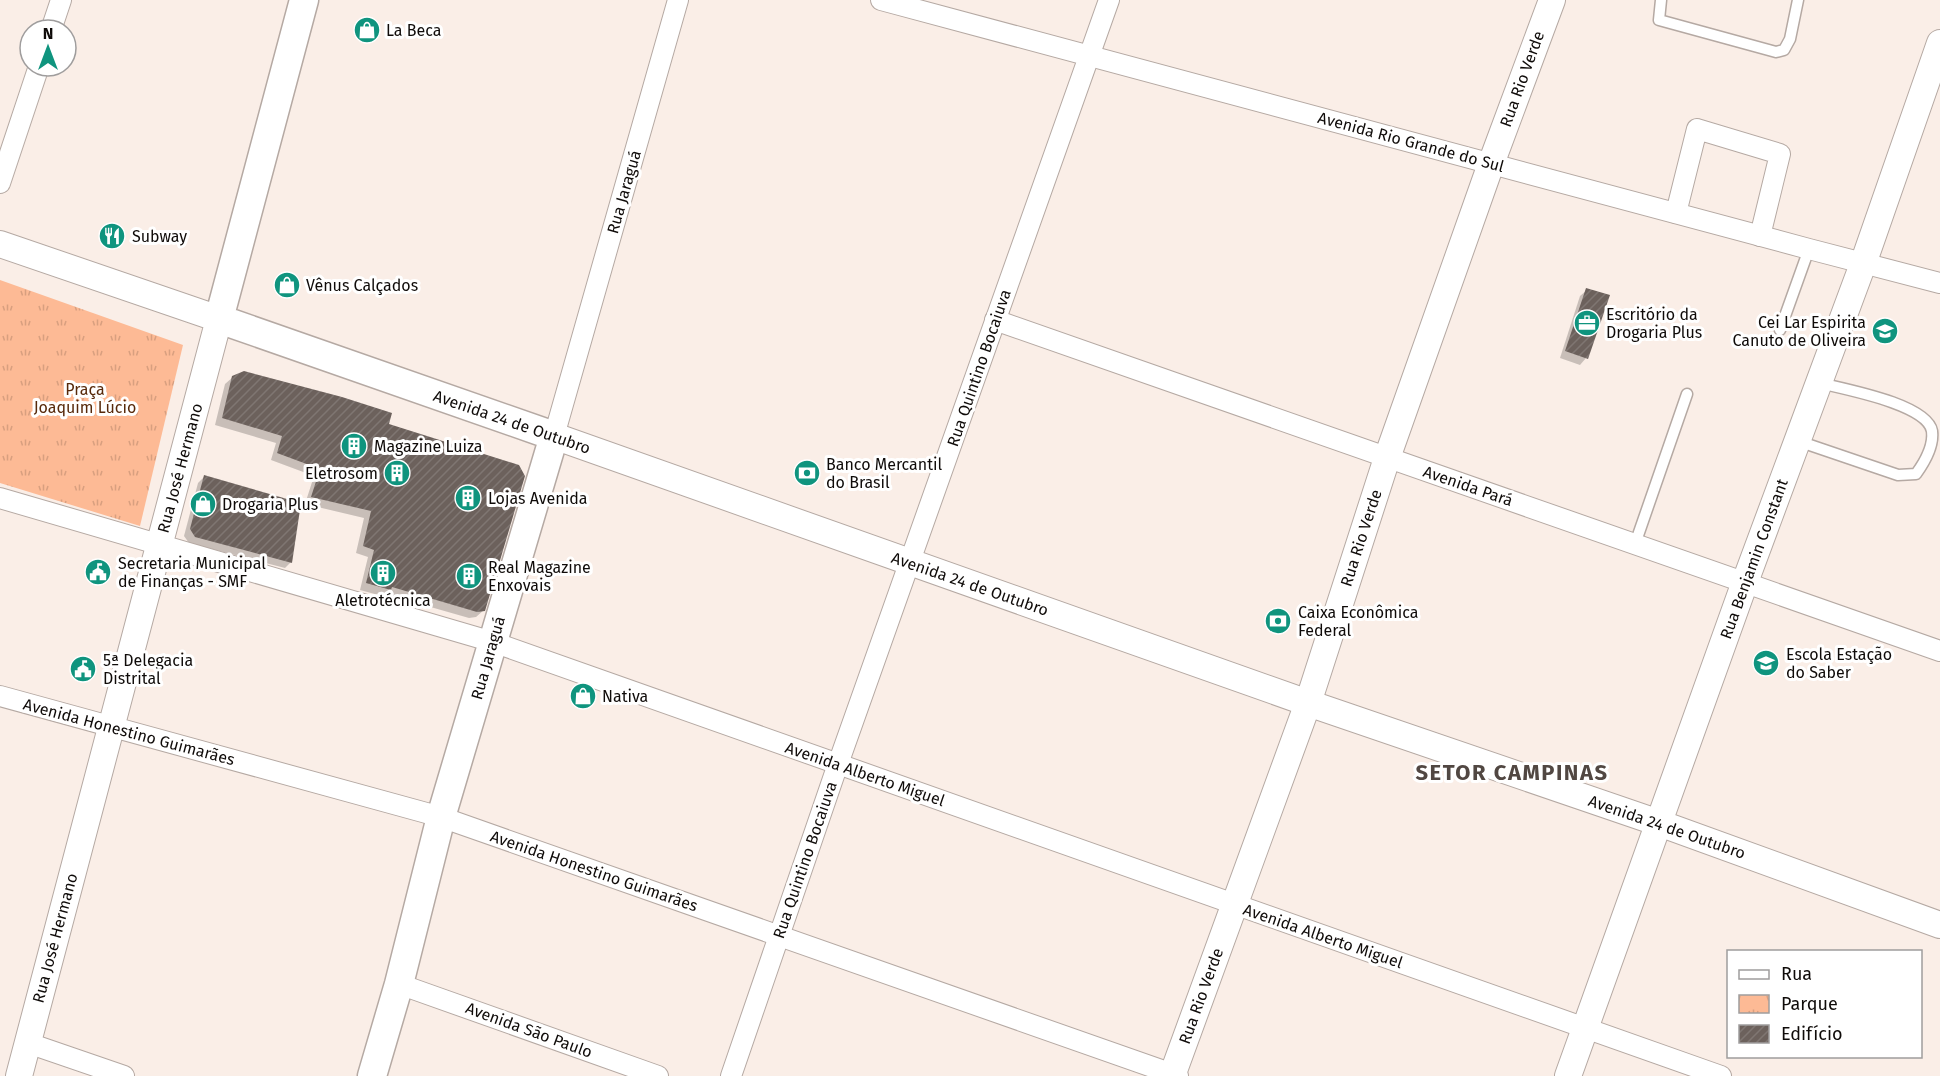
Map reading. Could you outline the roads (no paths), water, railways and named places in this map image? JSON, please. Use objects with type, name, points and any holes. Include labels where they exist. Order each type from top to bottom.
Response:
[{"type":"main road","name":"Rua José Hermano","points":[[219,320],[304,0]]},
{"type":"main road","name":"Avenida 24 de Outubro","points":[[219,320],[554,436]]},
{"type":"main road","name":"Rua Jaraguá","points":[[372,1076],[399,984],[441,817],[554,436]]},
{"type":"street","points":[[55,18],[61,0]]},
{"type":"street","name":"Rua Jaraguá","points":[[554,436],[678,0]]},
{"type":"street","name":"Avenida Rio Grande do Sul","points":[[881,0],[1940,283]]},
{"type":"street","name":"Rua Quintino Bocaiuva","points":[[731,1076],[838,764],[1109,0]]},
{"type":"street","name":"Rua Rio Verde","points":[[1174,1075],[1308,703],[1387,458],[1491,164],[1552,0]]},
{"type":"street","name":"Rua Benjamin Constant","points":[[1568,1076],[1745,582],[1863,264],[1940,43]]},
{"type":"street","points":[[0,183],[35,78]]},
{"type":"street","points":[[1676,213],[1697,129],[1780,154],[1760,236]]},
{"type":"street","name":"Avenida 24 de Outubro","points":[[0,244],[219,320]]},
{"type":"street","name":"Rua José Hermano","points":[[19,1076],[219,320]]},
{"type":"street","name":"Avenida Pará","points":[[995,320],[1940,651]]},
{"type":"street","name":"Avenida 24 de Outubro","points":[[554,436],[1308,703],[1659,823],[1940,925]]},
{"type":"street","name":"Avenida Alberto Miguel","points":[[0,498],[493,642],[1721,1076]]},
{"type":"street","name":"Avenida Honestino Guimarães","points":[[0,696],[441,817],[1174,1075]]},
{"type":"street","name":"Avenida São Paulo","points":[[399,984],[658,1076]]},
{"type":"street","points":[[28,1043],[124,1076]]},
{"type":"lane","points":[[1661,0],[1659,20],[1776,52],[1784,50],[1790,39],[1798,0]]},
{"type":"lane","points":[[1780,330],[1809,249]]},
{"type":"lane","points":[[1797,441],[1898,475],[1916,474],[1930,446],[1932,430],[1924,418],[1902,405],[1819,383]]},
{"type":"lane","points":[[1635,544],[1687,394]]},
{"type":"place","name":"La Beca","points":[[367,30]]},
{"type":"place","name":"Subway","points":[[112,236]]},
{"type":"place","name":"Vênus Calçados","points":[[287,285]]},
{"type":"place","name":"Escritório da Drogaria Plus","points":[[1587,323]]},
{"type":"place","name":"Cei Lar Espirita Canuto de Oliveira","points":[[1885,331]]},
{"type":"place","name":"Magazine Luiza","points":[[354,446]]},
{"type":"place","name":"Eletrosom","points":[[397,473]]},
{"type":"place","name":"Banco Mercantil do Brasil","points":[[807,473]]},
{"type":"place","name":"Lojas Avenida","points":[[468,498]]},
{"type":"place","name":"Drogaria Plus","points":[[203,504]]},
{"type":"place","name":"Secretaria Municipal de Finanças - SMF","points":[[98,572]]},
{"type":"place","name":"Aletrotécnica","points":[[383,573]]},
{"type":"place","name":"Real Magazine Enxovais","points":[[469,576]]},
{"type":"place","name":"Caixa Econômica Federal","points":[[1278,621]]},
{"type":"place","name":"Escola Estação do Saber","points":[[1766,663]]},
{"type":"place","name":"5ª Delegacia Distrital","points":[[83,669]]},
{"type":"place","name":"Nativa","points":[[583,696]]},
{"type":"district","name":"SETOR CAMPINAS","points":[[1512,772]]},
{"type":"park label","name":"Praça Joaquim Lúcio","points":[[85,398]]}]
